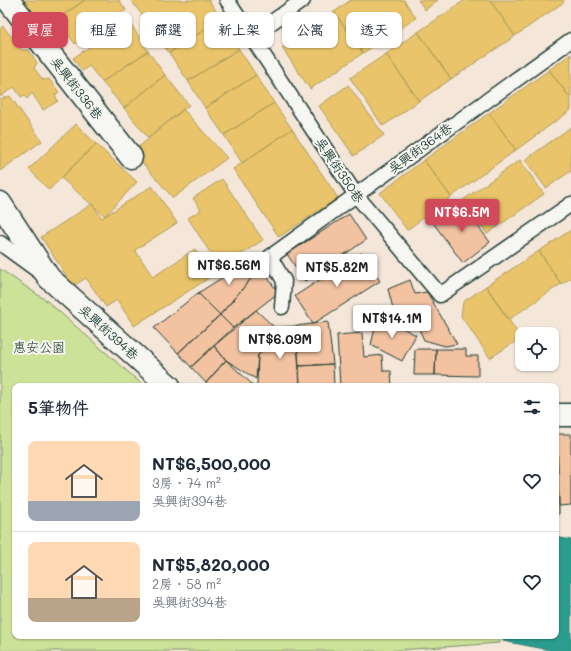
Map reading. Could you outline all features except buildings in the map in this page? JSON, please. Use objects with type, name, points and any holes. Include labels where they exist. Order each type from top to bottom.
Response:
[{"type":"street","name":"吳興街336巷","points":[[8,0],[131,157]]},
{"type":"street","name":"吳興街394巷","points":[[0,203],[48,278],[166,383]]},
{"type":"street","points":[[559,415],[571,415]]},
{"type":"lane","name":"吳興街350巷","points":[[227,0],[235,12]]},
{"type":"lane","points":[[274,20],[303,0]]},
{"type":"lane","name":"吳興街364巷","points":[[282,307],[284,281],[270,257],[571,40]]},
{"type":"lane","name":"吳興街350巷","points":[[260,48],[356,195],[440,295],[571,204]]},
{"type":"lane","points":[[0,243],[48,278]]},
{"type":"green space","name":"惠安公園","points":[[0,269],[47,301],[141,383],[12,383],[12,639],[500,639],[499,643],[385,651],[0,651]]}]
